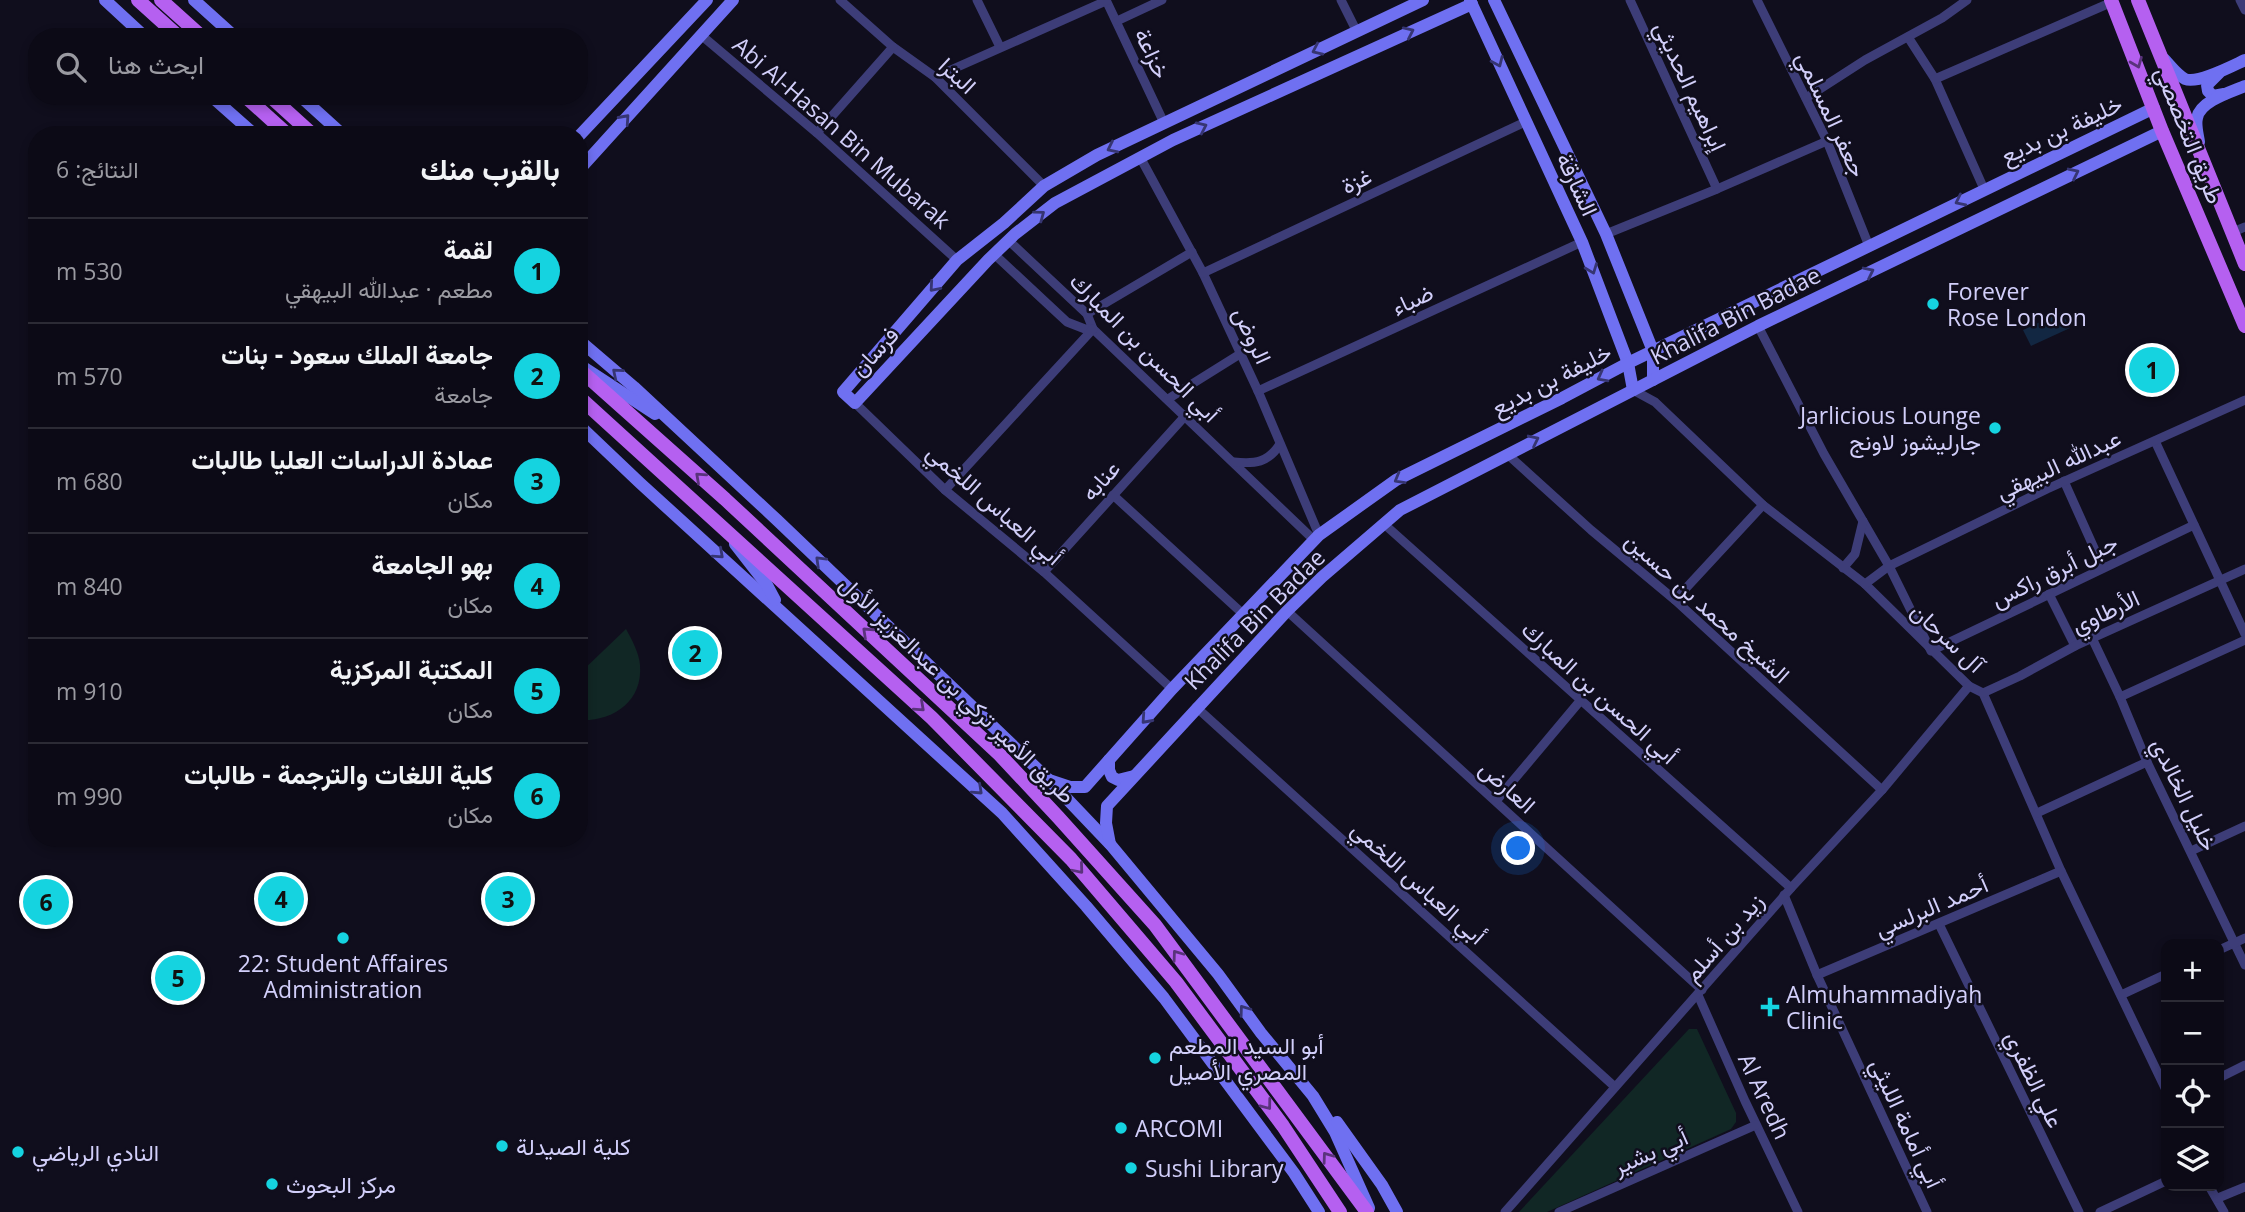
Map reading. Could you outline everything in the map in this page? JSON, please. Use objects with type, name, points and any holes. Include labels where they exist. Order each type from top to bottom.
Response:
[{"type":"main road","points":[[138,0],[169,28]]},
{"type":"main road","points":[[161,0],[192,28]]},
{"type":"main road","name":"طريق التخصصي","points":[[2138,0],[2202,160],[2239,235],[2245,264]]},
{"type":"main road","name":"طريق التخصصي","points":[[2112,1],[2162,131],[2245,326]]},
{"type":"main road","points":[[255,105],[278,126]]},
{"type":"main road","points":[[280,105],[303,126]]},
{"type":"main road","points":[[2215,254],[2239,235]]},
{"type":"main road","name":"طريق الأمير تركي بن عبدالعزيز الأول","points":[[588,375],[1000,755],[1058,817],[1155,925],[1369,1212]]},
{"type":"main road","name":"طريق الأمير تركي بن عبدالعزيز الأول","points":[[588,405],[932,718],[1071,859],[1176,982],[1283,1126],[1340,1212]]},
{"type":"street","points":[[105,0],[135,28]]},
{"type":"street","points":[[194,0],[225,28]]},
{"type":"street","points":[[588,126],[707,0]]},
{"type":"street","points":[[588,160],[733,0]]},
{"type":"street","name":"البترا","points":[[840,0],[893,47],[934,77],[1044,186]]},
{"type":"street","points":[[977,0],[1000,47]]},
{"type":"street","points":[[934,77],[1106,0]]},
{"type":"street","name":"خزاعة","points":[[1106,0],[1164,123]]},
{"type":"street","points":[[1117,21],[1163,0]]},
{"type":"street","points":[[1341,0],[1357,32]]},
{"type":"street","name":"فرسان","points":[[1423,0],[1097,155],[1044,186],[957,260],[843,392],[855,403],[1001,247],[1055,203],[1140,157],[1471,2]]},
{"type":"street","name":"الشارقة","points":[[1494,0],[1606,234],[1653,351],[1653,380]]},
{"type":"street","name":"إبراهيم الحديثي","points":[[1630,0],[1717,189]]},
{"type":"street","name":"جعفر المسلمي","points":[[1757,0],[1826,141],[1869,246]]},
{"type":"street","points":[[1806,98],[1967,0]]},
{"type":"street","points":[[2240,0],[2245,10]]},
{"type":"street","points":[[1935,79],[2112,1]]},
{"type":"street","name":"الشارقة","points":[[1471,2],[1582,242],[1628,363],[1633,390]]},
{"type":"street","name":"Abi Al-Hasan Bin Mubarak","points":[[701,35],[817,133],[957,260]]},
{"type":"street","points":[[1908,37],[1935,79],[1984,189]]},
{"type":"street","points":[[817,133],[893,47]]},
{"type":"street","points":[[2162,57],[2182,78],[2191,80],[2229,68]]},
{"type":"street","points":[[2242,87],[2213,96],[2207,90],[2213,77],[2245,60]]},
{"type":"street","points":[[2202,160],[2197,118],[2208,104],[2242,87]]},
{"type":"street","points":[[221,105],[245,126]]},
{"type":"street","points":[[310,105],[333,126]]},
{"type":"street","name":"خليفة بن بديع","points":[[1049,780],[1070,787],[1085,787],[1172,689],[1317,538],[1396,480],[1628,363],[2154,108]]},
{"type":"street","name":"غزة","points":[[1203,273],[1525,122]]},
{"type":"street","points":[[2108,130],[2115,129],[2125,137],[2122,150]]},
{"type":"street","name":"Khalifa Bin Badae","points":[[1111,844],[1105,822],[1107,806],[1287,611],[1400,510],[1758,326],[2162,131]]},
{"type":"street","points":[[1606,234],[1826,141]]},
{"type":"street","name":"الروض","points":[[1140,157],[1203,273],[1241,354],[1317,538]]},
{"type":"street","points":[[992,232],[1001,247],[1068,322],[1085,329],[1093,329]]},
{"type":"street","name":"ضباء","points":[[1258,391],[1582,242]]},
{"type":"street","name":"أبي الحسن بن المبارك","points":[[1001,247],[1087,314],[1093,329],[1317,538]]},
{"type":"street","points":[[1087,314],[1192,252]]},
{"type":"street","points":[[1758,326],[1824,454],[1889,566],[1931,651]]},
{"type":"street","points":[[945,490],[1093,329]]},
{"type":"street","points":[[588,348],[674,424],[1049,780],[1111,844],[1218,974],[1261,1033],[1335,1119],[1382,1185],[1397,1212]]},
{"type":"street","points":[[1168,399],[1241,354]]},
{"type":"street","points":[[588,373],[674,424]]},
{"type":"street","points":[[1653,380],[1655,402]]},
{"type":"street","name":"آل سرحان","points":[[1633,390],[1655,402],[1763,505],[1865,584],[1931,651],[1969,686],[1983,693],[2061,871],[2161,1079]]},
{"type":"street","name":"عبدالله البيهقي","points":[[1865,584],[1889,566],[2064,481],[2245,400]]},
{"type":"street","name":"أبي العباس اللخمي","points":[[855,403],[945,490],[1044,572],[1172,689]]},
{"type":"street","name":"عنابه","points":[[1044,572],[1186,415]]},
{"type":"street","points":[[588,434],[1002,813],[1164,998],[1294,1173],[1319,1212]]},
{"type":"street","points":[[2155,441],[2245,634]]},
{"type":"street","points":[[1234,462],[1252,464],[1273,455],[1280,444]]},
{"type":"street","name":"الشيخ محمد بن حسين","points":[[1507,454],[1591,530],[1675,600],[1882,790]]},
{"type":"street","points":[[2064,481],[2103,568]]},
{"type":"street","points":[[1113,495],[1243,614]]},
{"type":"street","points":[[1675,600],[1763,505]]},
{"type":"street","points":[[1843,568],[1855,554],[1863,521]]},
{"type":"street","points":[[720,524],[767,585],[781,611]]},
{"type":"street","name":"أبي الحسن بن المبارك","points":[[1384,524],[1787,892]]},
{"type":"street","name":"جبل أبرق راكس","points":[[1931,651],[2194,525]]},
{"type":"street","name":"الأرطاوي","points":[[1983,693],[2074,646],[2245,569]]},
{"type":"street","points":[[2049,594],[2074,646]]},
{"type":"street","name":"العارض","points":[[1287,611],[1700,992]]},
{"type":"street","name":"خليل الخالدي","points":[[2092,638],[2147,762],[2245,965]]},
{"type":"street","points":[[2120,697],[2245,640]]},
{"type":"street","name":"زيد بن أسلم","points":[[1505,1212],[1787,892],[1882,790],[1969,686]]},
{"type":"street","points":[[1496,801],[1580,701]]},
{"type":"street","name":"أبي العباس اللخمي","points":[[1196,707],[1615,1087]]},
{"type":"street","points":[[1109,760],[1112,777],[1118,780],[1135,776]]},
{"type":"street","points":[[2037,813],[2147,762]]},
{"type":"street","points":[[2191,851],[2245,826]]},
{"type":"street","name":"أحمد البرلسي","points":[[1817,975],[2061,871]]},
{"type":"street","name":"أبي أمامة الليثي","points":[[1787,892],[1817,975],[1927,1212]]},
{"type":"street","name":"علي الظفري","points":[[1939,924],[2078,1212]]},
{"type":"street","points":[[2224,948],[2245,938]]},
{"type":"street","points":[[2121,995],[2161,976]]},
{"type":"street","name":"Al Aredh","points":[[1700,992],[1756,1125],[1798,1212]]},
{"type":"street","points":[[2224,1076],[2245,1065]]},
{"type":"street","points":[[1313,1096],[1335,1132],[1369,1212]]},
{"type":"street","name":"أبي بشير","points":[[1559,1212],[1756,1125]]},
{"type":"street","points":[[2100,1212],[2161,1183]]},
{"type":"street","points":[[2218,1198],[2245,1187]]},
{"type":"street","points":[[2213,1191],[2224,1212]]},
{"type":"green space","points":[[626,629],[640,665],[640,678],[636,689],[623,707],[614,713],[591,720],[588,720],[588,665]]},
{"type":"green space","points":[[1689,1029],[1697,1029],[1736,1113],[1736,1122],[1731,1129],[1547,1212],[1519,1212]]},
{"type":"water","points":[[2062,312],[2070,328],[2031,346],[2023,330]]},
{"type":"place","name":"Forever Rose London","points":[[1933,304]]},
{"type":"place","name":"لقمة","points":[[2152,370]]},
{"type":"place","name":"Jarlicious Lounge جارليشوز لاونج","points":[[1995,428]]},
{"type":"place","name":"جامعة الملك سعود - بنات","points":[[695,653]]},
{"type":"place","name":"بهو الجامعة","points":[[281,899]]},
{"type":"place","name":"عمادة الدراسات العليا طالبات","points":[[508,899]]},
{"type":"place","name":"كلية اللغات والترجمة - طالبات","points":[[46,902]]},
{"type":"place","name":"22: Student Affaires Administration","points":[[343,938]]},
{"type":"place","name":"المكتبة المركزية","points":[[178,978]]},
{"type":"place","name":"Almuhammadiyah Clinic","points":[[1770,1007]]},
{"type":"place","name":"أبو السيد المطعم المصري اﻷصيل","points":[[1155,1058]]},
{"type":"place","name":"ARCOMI","points":[[1121,1128]]},
{"type":"place","name":"كلية الصيدلة","points":[[502,1146]]},
{"type":"place","name":"النادي الرياضي","points":[[18,1152]]},
{"type":"place","name":"Sushi Library","points":[[1131,1168]]},
{"type":"place","name":"مركز البحوث","points":[[272,1184]]}]
